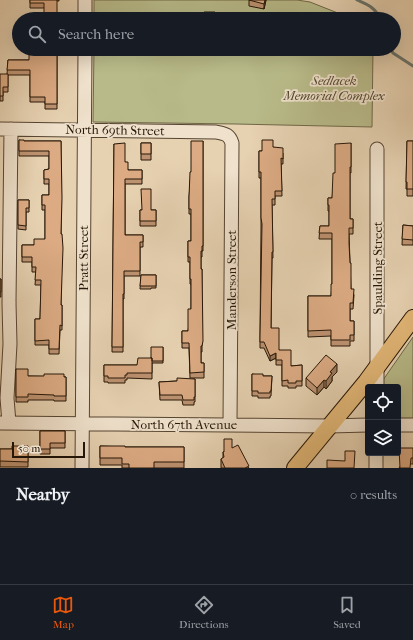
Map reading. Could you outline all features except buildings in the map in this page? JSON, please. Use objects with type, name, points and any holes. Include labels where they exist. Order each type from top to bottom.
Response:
[{"type":"main road","points":[[294,468],[366,382],[413,318]]},
{"type":"street","points":[[85,0],[85,12]]},
{"type":"street","name":"Pratt Street","points":[[82,468],[85,56]]},
{"type":"street","points":[[4,423],[10,344],[6,129]]},
{"type":"street","name":"North 69th Street","points":[[6,129],[216,132],[228,136]]},
{"type":"street","name":"Manderson Street","points":[[228,136],[232,143],[230,424]]},
{"type":"street","name":"Spaulding Street","points":[[377,149],[377,384]]},
{"type":"street","name":"North 67th Avenue","points":[[4,423],[365,425]]},
{"type":"street","points":[[401,425],[413,425]]},
{"type":"street","points":[[376,456],[376,468]]},
{"type":"green space","points":[[94,0],[297,0],[310,2],[335,12],[94,12]]},
{"type":"green space","name":"Sedlacek Memorial Complex","points":[[94,56],[373,56],[372,127],[93,122]]},
{"type":"green space","points":[[413,337],[413,419],[401,419],[401,384],[383,384],[383,380]]},
{"type":"waterway","points":[[357,0],[368,5],[376,12]]},
{"type":"waterway","points":[[398,56],[413,66]]}]
